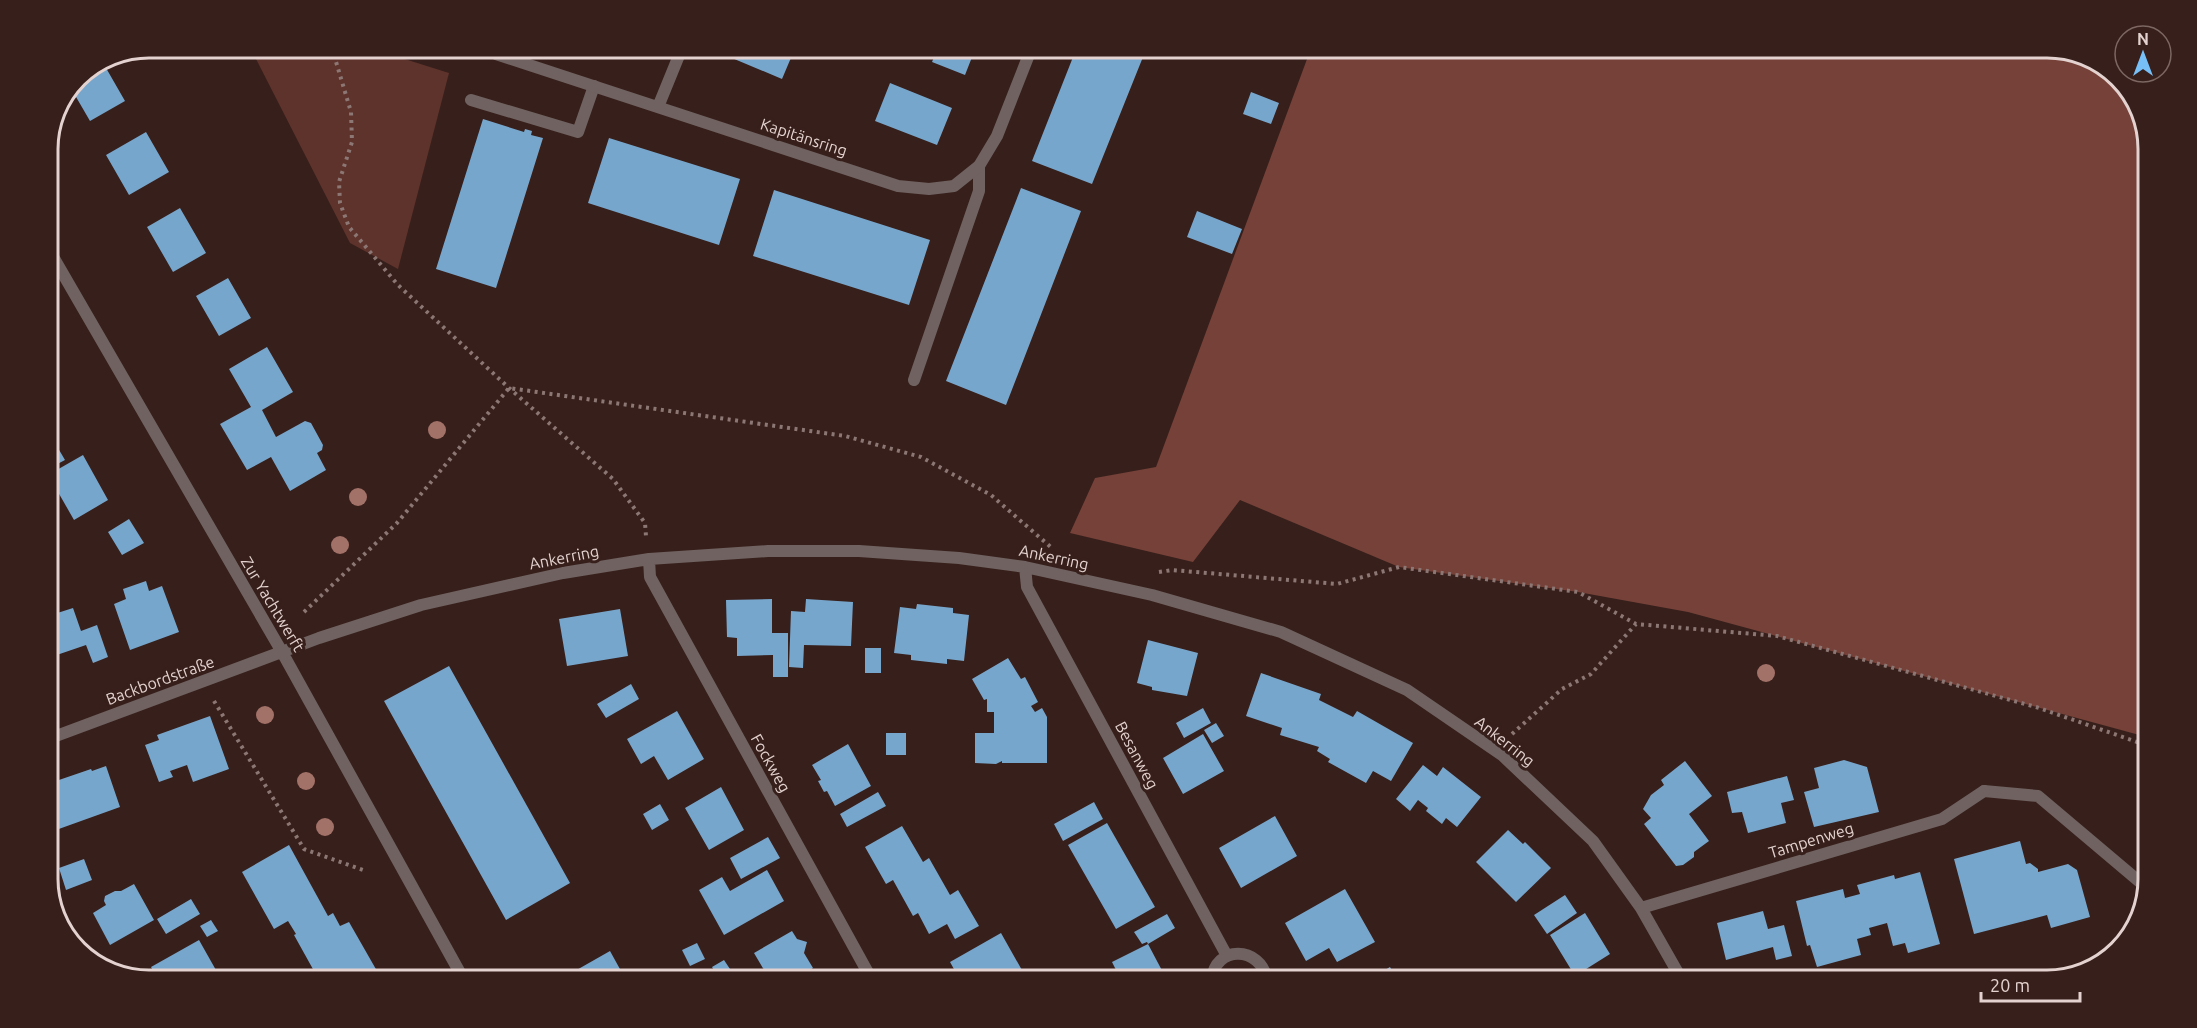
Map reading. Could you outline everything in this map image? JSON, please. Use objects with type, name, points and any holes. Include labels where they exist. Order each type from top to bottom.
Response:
[{"type":"street","name":"Kapitänsring","points":[[508,58],[898,186],[929,189],[954,186],[979,166],[997,136],[1028,58]]},
{"type":"street","points":[[658,107],[678,58]]},
{"type":"street","points":[[471,100],[578,132],[594,86]]},
{"type":"street","points":[[914,380],[979,190],[979,166]]},
{"type":"street","name":"Zur Yachtwerft","points":[[59,267],[282,652],[458,970]]},
{"type":"street","name":"Ankerring","points":[[282,652],[421,605],[563,573],[649,559],[768,551],[859,551],[959,558],[1025,567],[1152,595],[1281,632],[1407,690],[1495,750],[1593,841],[1641,908],[1676,970]]},
{"type":"street","name":"Fockweg","points":[[649,559],[650,577],[866,970]]},
{"type":"street","name":"Besanweg","points":[[1025,567],[1027,587],[1227,956]]},
{"type":"street","name":"Backbordstraße","points":[[59,735],[282,652]]},
{"type":"street","name":"Tampenweg","points":[[1641,908],[1942,819],[1984,791],[2038,796],[2138,880]]},
{"type":"street","points":[[1215,970],[1217,964],[1227,956],[1237,953],[1257,960],[1264,970]]},
{"type":"path","points":[[335,58],[351,112],[352,141],[339,182],[340,203],[349,227],[398,285],[613,479],[645,523],[649,559]]},
{"type":"path","points":[[510,388],[845,436],[921,457],[991,495],[1054,550]]},
{"type":"path","points":[[304,612],[396,523],[510,388]]},
{"type":"path","points":[[1149,573],[1172,570],[1336,584],[1399,567],[1578,592],[1636,624],[1777,636],[2036,707],[2138,742]]},
{"type":"path","points":[[1495,750],[1562,689],[1591,674],[1636,624]]},
{"type":"path","points":[[211,695],[304,849],[366,871]]},
{"type":"shaded area","points":[[256,58],[402,58],[449,73],[398,269],[350,243]]},
{"type":"shaded area","points":[[1307,58],[2047,58],[2082,65],[2103,77],[2120,94],[2132,115],[2138,144],[2138,735],[1688,612],[1578,592],[1399,567],[1240,500],[1193,562],[1070,533],[1095,478],[1156,467]]},
{"type":"building","points":[[732,58],[791,58],[782,79]]},
{"type":"building","points":[[934,58],[972,58],[965,75],[932,62]]},
{"type":"building","points":[[1073,58],[1143,58],[1092,184],[1032,161]]},
{"type":"building","points":[[107,70],[125,101],[90,121],[76,97],[85,85]]},
{"type":"building","points":[[890,83],[952,108],[937,145],[875,121]]},
{"type":"building","points":[[1251,92],[1279,103],[1271,124],[1243,114]]},
{"type":"building","points":[[483,119],[524,132],[525,129],[532,131],[531,135],[543,138],[496,288],[436,269]]},
{"type":"building","points":[[146,132],[169,172],[129,195],[106,155]]},
{"type":"building","points":[[609,138],[740,179],[719,245],[588,203]]},
{"type":"building","points":[[1021,188],[1081,211],[1006,405],[946,381]]},
{"type":"building","points":[[774,190],[930,240],[909,305],[753,256]]},
{"type":"building","points":[[180,208],[206,253],[173,272],[147,227]]},
{"type":"building","points":[[1197,211],[1242,229],[1232,254],[1187,237]]},
{"type":"building","points":[[228,278],[251,318],[219,336],[196,296]]},
{"type":"building","points":[[267,347],[293,392],[262,410],[276,437],[305,421],[311,423],[323,445],[322,450],[317,453],[326,470],[290,491],[271,457],[247,470],[220,424],[251,407],[229,369]]},
{"type":"building","points":[[59,450],[65,460],[59,463]]},
{"type":"building","points":[[83,455],[108,500],[74,520],[59,494],[59,469]]},
{"type":"building","points":[[129,519],[144,543],[122,555],[108,532]]},
{"type":"building","points":[[146,581],[149,591],[162,586],[179,632],[130,650],[114,604],[126,599],[123,589]]},
{"type":"building","points":[[772,599],[772,633],[788,633],[788,677],[773,677],[773,655],[737,656],[737,638],[727,637],[726,600]]},
{"type":"building","points":[[806,599],[853,602],[851,646],[804,645],[803,668],[789,667],[791,611],[805,612]]},
{"type":"building","points":[[917,604],[953,608],[953,613],[969,615],[964,661],[947,659],[947,664],[911,660],[911,655],[894,653],[900,607],[916,609]]},
{"type":"building","points":[[73,608],[81,631],[97,625],[108,657],[93,663],[86,645],[59,654],[59,612]]},
{"type":"building","points":[[620,609],[628,656],[567,666],[559,619]]},
{"type":"building","points":[[1148,640],[1198,653],[1187,696],[1152,690],[1152,687],[1137,683]]},
{"type":"building","points":[[865,648],[881,648],[881,673],[865,673]]},
{"type":"building","points":[[1008,658],[1021,679],[1025,677],[1038,702],[1031,706],[1035,712],[1042,708],[1047,717],[1047,763],[1002,763],[1002,761],[996,764],[975,763],[975,733],[994,733],[994,712],[987,712],[987,699],[984,700],[972,679]]},
{"type":"building","points":[[449,666],[570,883],[506,920],[384,701]]},
{"type":"building","points":[[1261,673],[1321,694],[1319,700],[1353,717],[1357,711],[1413,743],[1391,781],[1373,771],[1366,783],[1328,762],[1330,759],[1317,751],[1319,747],[1280,735],[1282,728],[1246,716]]},
{"type":"building","points":[[631,684],[639,699],[606,718],[597,704]]},
{"type":"building","points":[[1203,708],[1211,723],[1184,738],[1176,723]]},
{"type":"building","points":[[677,711],[704,759],[668,780],[654,756],[641,764],[627,739]]},
{"type":"building","points":[[210,716],[229,769],[193,782],[187,765],[170,771],[173,777],[159,782],[145,745],[159,740],[157,735]]},
{"type":"building","points":[[1216,723],[1224,736],[1212,743],[1204,730]]},
{"type":"building","points":[[886,733],[906,733],[906,755],[886,755]]},
{"type":"building","points":[[1203,734],[1224,771],[1183,794],[1163,758]]},
{"type":"building","points":[[848,744],[871,786],[835,806],[827,791],[824,792],[818,781],[821,780],[812,765]]},
{"type":"building","points":[[1844,760],[1867,767],[1879,812],[1814,827],[1804,792],[1819,788],[1814,768]]},
{"type":"building","points":[[1685,761],[1712,796],[1689,814],[1709,841],[1694,852],[1694,857],[1683,865],[1676,866],[1644,824],[1651,818],[1643,809],[1651,795],[1664,785],[1661,780]]},
{"type":"building","points":[[1423,765],[1437,776],[1443,767],[1481,797],[1457,827],[1446,818],[1442,824],[1426,811],[1428,808],[1418,800],[1410,811],[1396,799]]},
{"type":"building","points":[[106,766],[120,807],[59,829],[59,780],[91,769],[92,771]]},
{"type":"building","points":[[1787,776],[1794,800],[1781,803],[1786,823],[1748,833],[1742,812],[1732,813],[1727,792]]},
{"type":"building","points":[[721,787],[744,830],[709,850],[685,808]]},
{"type":"building","points":[[878,792],[886,806],[847,827],[840,814]]},
{"type":"building","points":[[1094,802],[1103,819],[1063,841],[1054,824]]},
{"type":"building","points":[[660,804],[669,820],[652,830],[643,814]]},
{"type":"building","points":[[1275,816],[1297,856],[1241,888],[1219,848]]},
{"type":"building","points":[[1107,823],[1155,907],[1116,929],[1068,845]]},
{"type":"building","points":[[902,826],[923,862],[929,858],[950,895],[958,890],[979,926],[955,939],[947,924],[929,934],[918,913],[913,916],[893,880],[886,884],[865,847]]},
{"type":"building","points":[[1508,830],[1523,844],[1525,842],[1551,868],[1516,902],[1476,862]]},
{"type":"building","points":[[768,837],[780,858],[741,879],[730,858]]},
{"type":"building","points":[[2020,841],[2026,864],[2030,863],[2038,869],[2038,872],[2068,864],[2077,870],[2090,917],[2051,928],[2047,915],[1974,934],[1954,859]]},
{"type":"building","points":[[289,845],[328,916],[333,913],[340,926],[349,922],[376,970],[313,970],[288,921],[274,929],[242,872]]},
{"type":"building","points":[[84,859],[92,880],[66,890],[59,868]]},
{"type":"building","points":[[767,870],[784,901],[724,935],[699,890],[722,877],[730,891]]},
{"type":"building","points":[[1920,872],[1940,944],[1908,953],[1905,943],[1893,946],[1887,923],[1869,928],[1871,935],[1857,939],[1861,955],[1817,967],[1810,945],[1807,946],[1796,901],[1843,889],[1845,898],[1860,894],[1857,885],[1894,875],[1895,879]]},
{"type":"building","points":[[134,884],[154,920],[110,945],[93,913],[106,905],[105,896]]},
{"type":"building","points":[[1345,889],[1375,942],[1337,962],[1329,948],[1306,961],[1285,923]]},
{"type":"building","points":[[1565,895],[1577,913],[1547,934],[1534,915]]},
{"type":"building","points":[[191,899],[200,914],[166,934],[157,919]]},
{"type":"building","points":[[1763,911],[1768,929],[1784,925],[1792,956],[1776,960],[1773,947],[1726,960],[1717,923]]},
{"type":"building","points":[[1585,913],[1610,954],[1585,970],[1571,970],[1550,935]]},
{"type":"building","points":[[1167,914],[1175,928],[1148,944],[1147,942],[1142,944],[1134,932]]},
{"type":"building","points":[[211,920],[218,931],[207,937],[200,926]]},
{"type":"building","points":[[792,931],[797,939],[807,942],[804,953],[813,968],[810,970],[764,970],[754,953]]},
{"type":"building","points":[[1001,933],[1022,970],[954,970],[950,962]]},
{"type":"building","points":[[199,940],[216,970],[153,970],[151,967]]},
{"type":"building","points":[[697,943],[705,959],[690,966],[682,950]]},
{"type":"building","points":[[1148,944],[1162,970],[1116,970],[1112,962]]},
{"type":"building","points":[[610,951],[620,970],[577,970]]},
{"type":"building","points":[[724,960],[730,969],[714,970],[712,967]]}]
